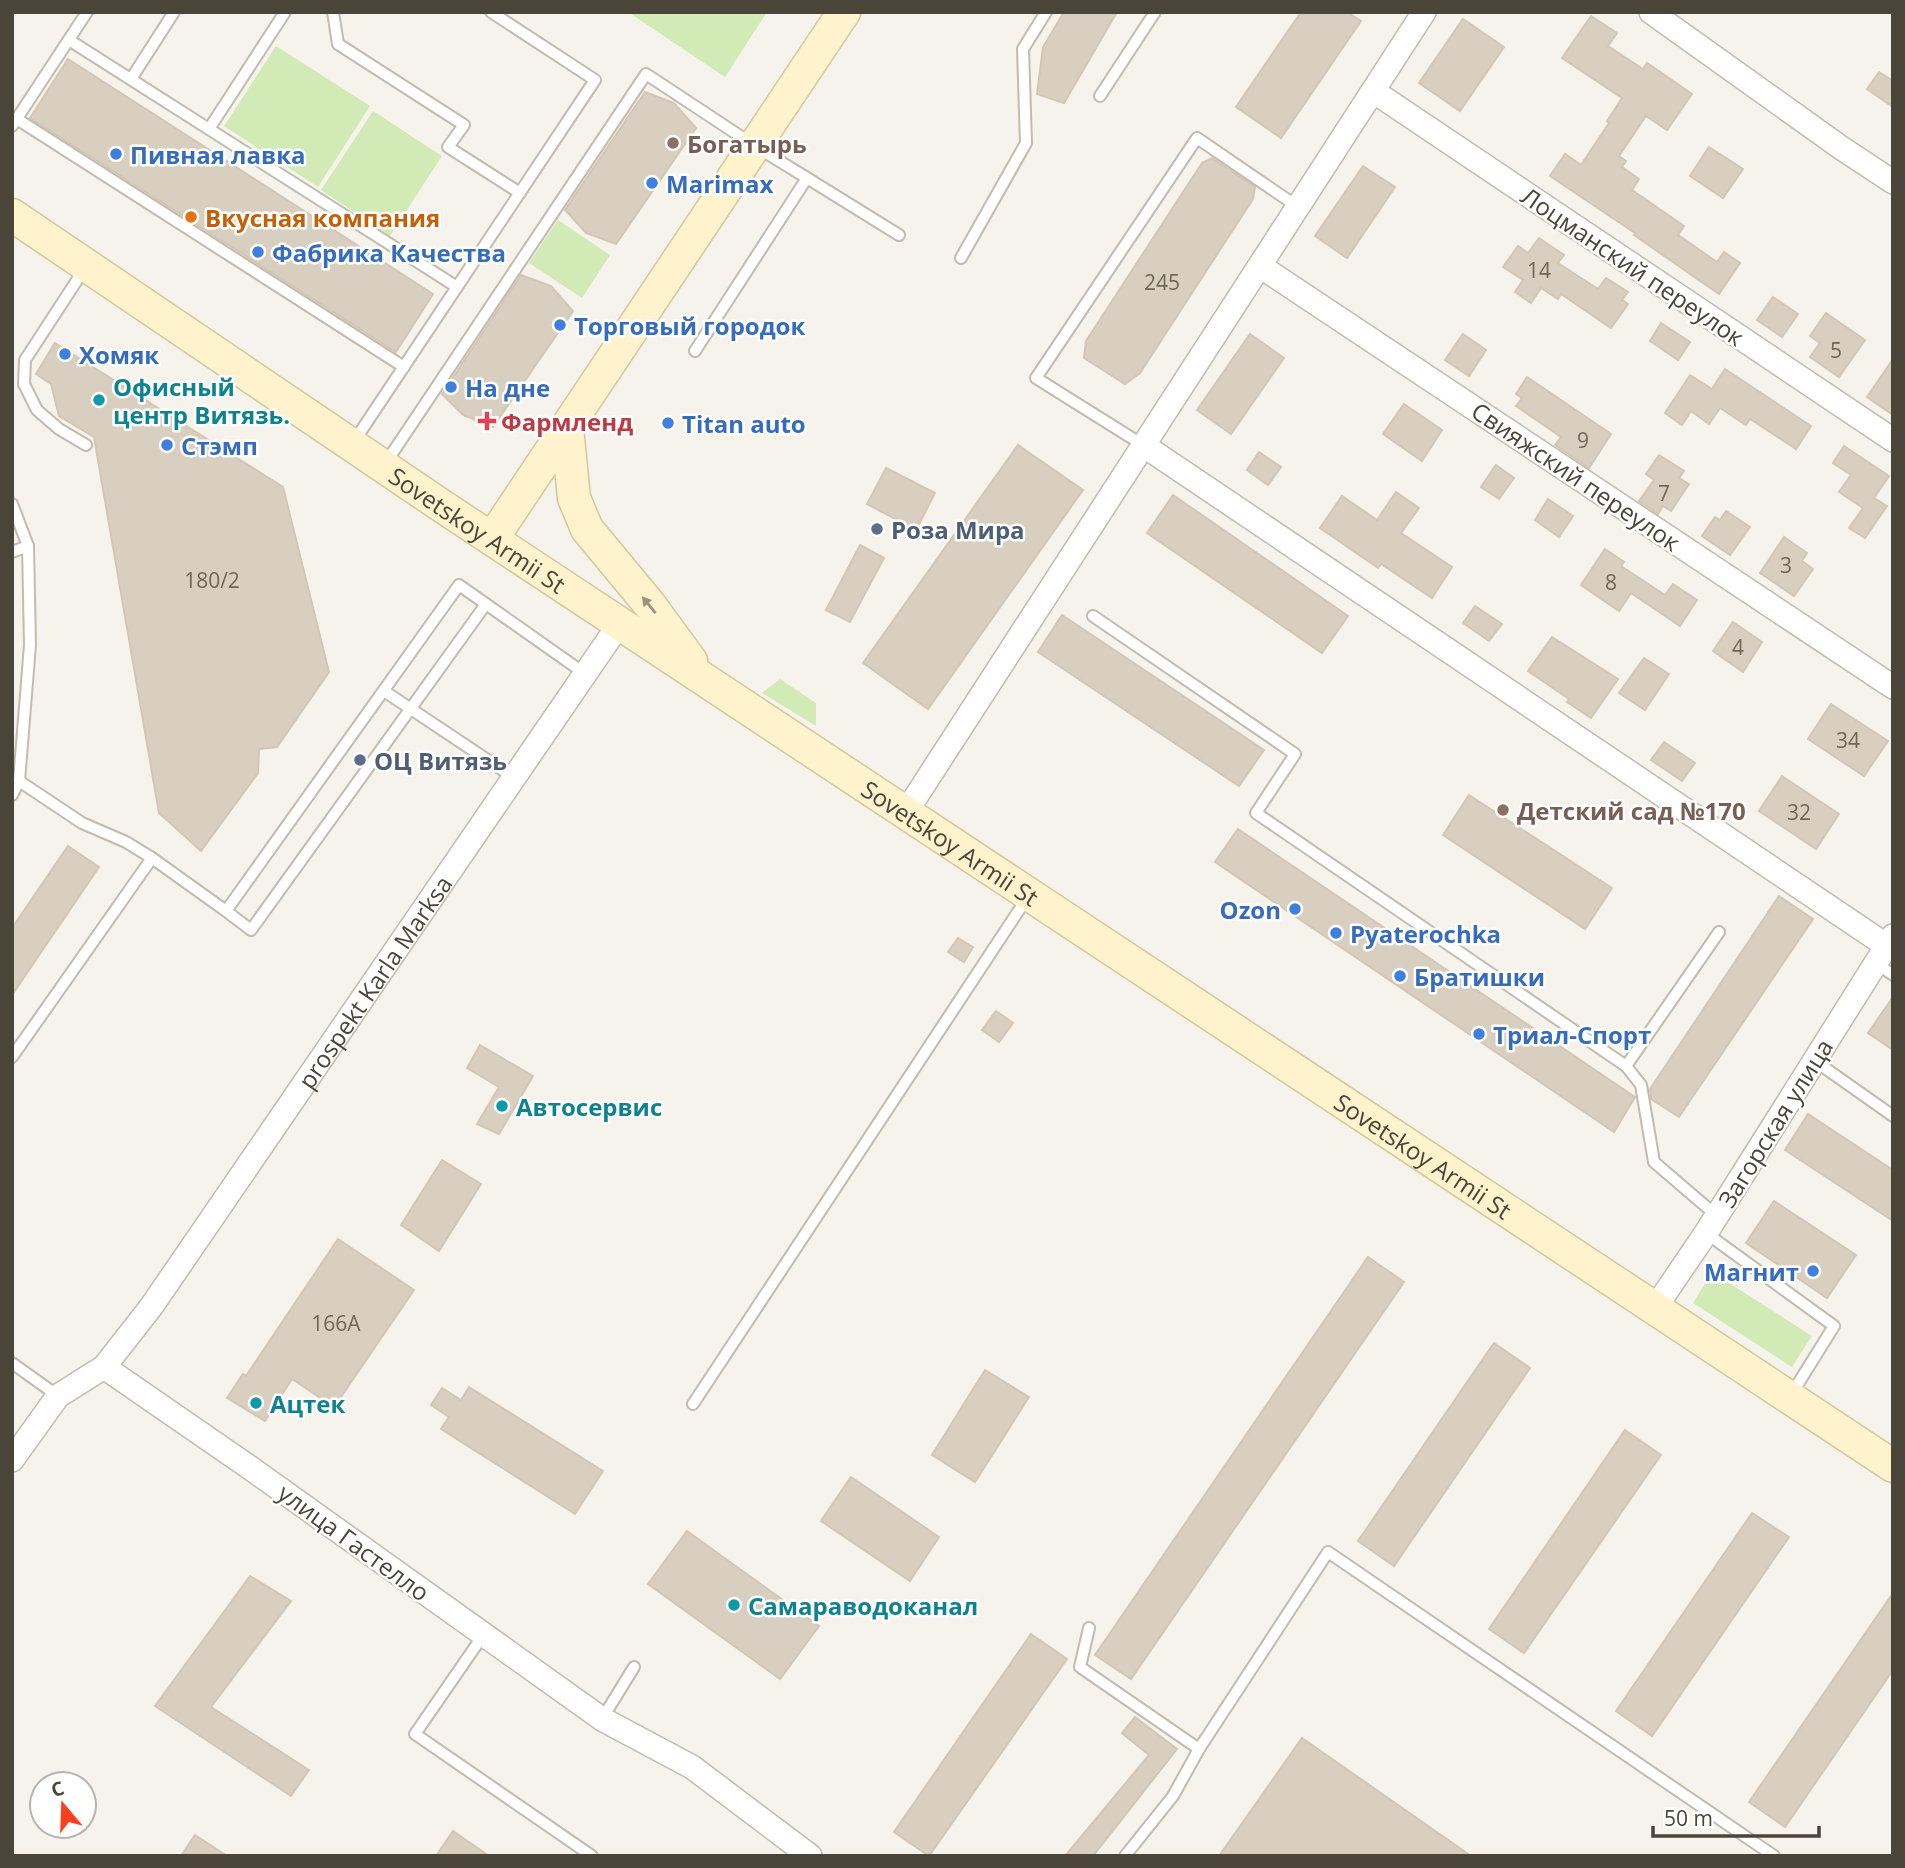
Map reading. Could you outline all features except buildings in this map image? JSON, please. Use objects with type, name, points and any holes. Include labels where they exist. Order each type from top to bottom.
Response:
[{"type":"main road","points":[[492,539],[844,12]]},
{"type":"main road","name":"Sovetskoy Armii St","points":[[12,215],[492,539],[1893,1466]]},
{"type":"main road","points":[[566,428],[574,498],[587,529],[650,605],[704,679]]},
{"type":"street","points":[[906,812],[1424,12]]},
{"type":"street","points":[[1651,12],[1893,182]]},
{"type":"street","name":"Лоцманский переулок","points":[[1373,91],[1893,440]]},
{"type":"street","name":"Свияжский переулок","points":[[1260,266],[1893,687]]},
{"type":"street","points":[[1143,445],[1887,955]]},
{"type":"street","points":[[12,1460],[58,1396],[104,1367],[151,1307],[620,623]]},
{"type":"street","name":"Загорская улица","points":[[1655,1308],[1712,1225],[1815,1060],[1887,955]]},
{"type":"street","name":"улица Гастелло","points":[[104,1367],[602,1718],[692,1767],[810,1856]]},
{"type":"lane","points":[[87,12],[15,122],[404,367]]},
{"type":"lane","points":[[131,79],[174,12]]},
{"type":"lane","points":[[209,130],[285,12]]},
{"type":"lane","points":[[333,12],[338,44],[464,125],[448,147],[520,193],[518,195]]},
{"type":"lane","points":[[352,445],[595,80],[491,12]]},
{"type":"lane","points":[[961,258],[1026,143],[1023,49],[1046,12]]},
{"type":"lane","points":[[1100,96],[1155,12]]},
{"type":"lane","points":[[69,40],[457,287]]},
{"type":"lane","points":[[384,467],[646,74],[898,235]]},
{"type":"lane","points":[[1143,445],[1036,379],[1197,138],[1298,207]]},
{"type":"lane","points":[[695,351],[807,178]]},
{"type":"lane","points":[[86,445],[59,429],[37,410],[24,384],[24,360],[87,266]]},
{"type":"lane","points":[[12,504],[28,546],[30,645],[19,781],[12,795]]},
{"type":"lane","points":[[12,552],[28,546]]},
{"type":"lane","points":[[226,911],[459,585],[584,673]]},
{"type":"lane","points":[[19,781],[82,824],[126,842],[152,858],[251,929],[486,604]]},
{"type":"lane","points":[[1093,617],[1295,754],[1256,813],[1626,1066],[1641,1085],[1654,1162],[1712,1225],[1834,1326],[1790,1398]]},
{"type":"lane","points":[[384,691],[513,777]]},
{"type":"lane","points":[[12,1057],[152,858]]},
{"type":"lane","points":[[693,1404],[1030,894]]},
{"type":"lane","points":[[1626,1066],[1719,932]]},
{"type":"lane","points":[[1815,1060],[1893,1116]]},
{"type":"lane","points":[[12,1363],[58,1396]]},
{"type":"lane","points":[[1125,1856],[1173,1796],[1199,1749],[1328,1552],[1774,1856]]},
{"type":"lane","points":[[1089,1628],[1080,1667],[1199,1749]]},
{"type":"lane","points":[[484,1634],[415,1734],[593,1856]]},
{"type":"lane","points":[[602,1718],[634,1667]]},
{"type":"green space","points":[[628,12],[767,12],[725,77]]},
{"type":"green space","points":[[276,46],[370,106],[318,187],[224,126]]},
{"type":"green space","points":[[373,111],[442,156],[390,236],[321,190]]},
{"type":"green space","points":[[558,220],[610,255],[582,298],[529,263]]},
{"type":"green space","points":[[780,679],[816,703],[816,726],[762,693]]},
{"type":"green space","points":[[1712,1272],[1812,1336],[1792,1367],[1693,1303]]},
{"type":"place","name":"Богатырь","points":[[673,143]]},
{"type":"place","name":"Пивная лавка","points":[[116,154]]},
{"type":"place","name":"Marimax","points":[[652,183]]},
{"type":"place","name":"Вкусная компания","points":[[191,217]]},
{"type":"place","name":"Фабрика Качества","points":[[258,252]]},
{"type":"place","name":"Торговый городок","points":[[560,325]]},
{"type":"place","name":"Хомяк","points":[[65,354]]},
{"type":"place","name":"На дне","points":[[451,387]]},
{"type":"place","name":"Офисный центр Витязь.","points":[[99,400]]},
{"type":"place","name":"Фармленд","points":[[487,421]]},
{"type":"place","name":"Titan auto","points":[[668,423]]},
{"type":"place","name":"Стэмп","points":[[167,445]]},
{"type":"place","name":"Роза Мира","points":[[877,529]]},
{"type":"place","name":"ОЦ Витязь","points":[[360,760]]},
{"type":"place","name":"Детский сад №170","points":[[1503,810]]},
{"type":"place","name":"Ozon","points":[[1295,909]]},
{"type":"place","name":"Pyaterochka","points":[[1336,933]]},
{"type":"place","name":"Братишки","points":[[1400,976]]},
{"type":"place","name":"Триал-Спорт","points":[[1479,1034]]},
{"type":"place","name":"Автосервис","points":[[502,1106]]},
{"type":"place","name":"Магнит","points":[[1813,1271]]},
{"type":"place","name":"Ацтек","points":[[256,1403]]},
{"type":"place","name":"Самараводоканал","points":[[734,1605]]}]
